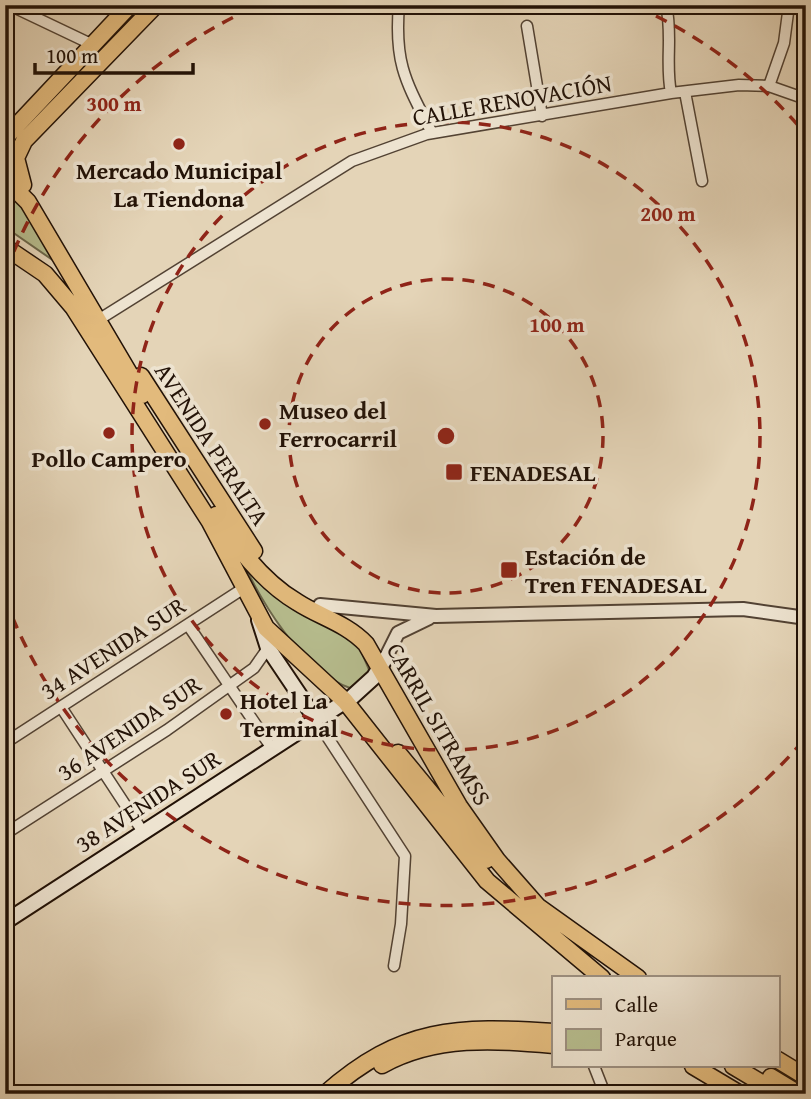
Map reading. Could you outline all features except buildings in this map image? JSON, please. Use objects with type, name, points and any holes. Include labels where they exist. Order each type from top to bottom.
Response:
[{"type":"main road","points":[[5,138],[130,5]]},
{"type":"main road","points":[[23,185],[16,168],[24,141],[156,5]]},
{"type":"main road","name":"AVENIDA PERALTA","points":[[5,167],[23,185],[100,320],[261,561],[293,591],[354,622],[368,633],[383,663]]},
{"type":"main road","name":"CARRIL SITRAMSS","points":[[5,179],[28,202],[100,320],[222,524],[250,585],[271,622],[348,699],[474,847],[541,910],[635,976]]},
{"type":"main road","name":"CARRIL SITRAMSS","points":[[5,236],[45,264],[100,320]]},
{"type":"main road","name":"AVENIDA PERALTA","points":[[5,247],[45,274],[73,307],[210,522],[257,616],[268,648],[315,718]]},
{"type":"main road","name":"CARRIL SITRAMSS","points":[[222,524],[268,582],[296,602],[357,635],[383,663],[459,806],[497,860],[541,910]]},
{"type":"main road","name":"AVENIDA PERALTA","points":[[257,616],[281,642],[348,699]]},
{"type":"main road","points":[[315,718],[365,687],[383,663]]},
{"type":"main road","points":[[348,699],[487,881],[600,976]]},
{"type":"main road","name":"38 AVENIDA SUR","points":[[5,922],[315,718]]},
{"type":"main road","points":[[325,1094],[353,1071],[404,1042],[450,1031],[498,1028],[552,1032]]},
{"type":"main road","points":[[340,1094],[370,1072],[417,1049],[464,1041],[552,1045]]},
{"type":"main road","points":[[780,1061],[806,1077]]},
{"type":"main road","points":[[696,1068],[740,1094]]},
{"type":"main road","points":[[736,1068],[780,1094]]},
{"type":"main road","points":[[757,1068],[799,1094]]},
{"type":"street","points":[[9,5],[91,44]]},
{"type":"street","points":[[398,5],[396,39],[400,70],[432,133]]},
{"type":"street","points":[[666,5],[671,28],[667,74],[671,93]]},
{"type":"street","points":[[769,86],[784,43],[789,5]]},
{"type":"street","points":[[527,26],[542,116]]},
{"type":"street","name":"CALLE RENOVACIÓN","points":[[100,320],[352,161],[432,133],[671,93],[745,85],[769,86],[806,99]]},
{"type":"street","points":[[685,92],[702,181]]},
{"type":"street","name":"34 AVENIDA SUR","points":[[5,743],[244,588]]},
{"type":"street","points":[[320,606],[436,616],[743,609],[806,618]]},
{"type":"street","points":[[383,663],[398,633],[415,622],[436,616]]},
{"type":"street","points":[[188,625],[271,747]]},
{"type":"street","name":"36 AVENIDA SUR","points":[[5,834],[229,686],[254,668],[268,648]]},
{"type":"street","points":[[61,707],[142,832]]},
{"type":"street","points":[[315,718],[405,856],[401,924],[394,966]]},
{"type":"street","points":[[595,1068],[605,1094]]},
{"type":"green space","points":[[5,189],[24,207],[54,261],[5,227]]},
{"type":"green space","points":[[239,554],[356,639],[370,672],[350,688],[315,666],[299,650],[270,611]]},
{"type":"place","name":"Mercado Municipal La Tiendona","points":[[179,144]]},
{"type":"place","name":"Museo del Ferrocarril","points":[[265,424]]},
{"type":"place","name":"Pollo Campero","points":[[109,433]]},
{"type":"place","name":"FENADESAL","points":[[454,472]]},
{"type":"place","name":"Estación de Tren FENADESAL","points":[[509,570]]},
{"type":"place","name":"Hotel La Terminal","points":[[226,714]]}]
